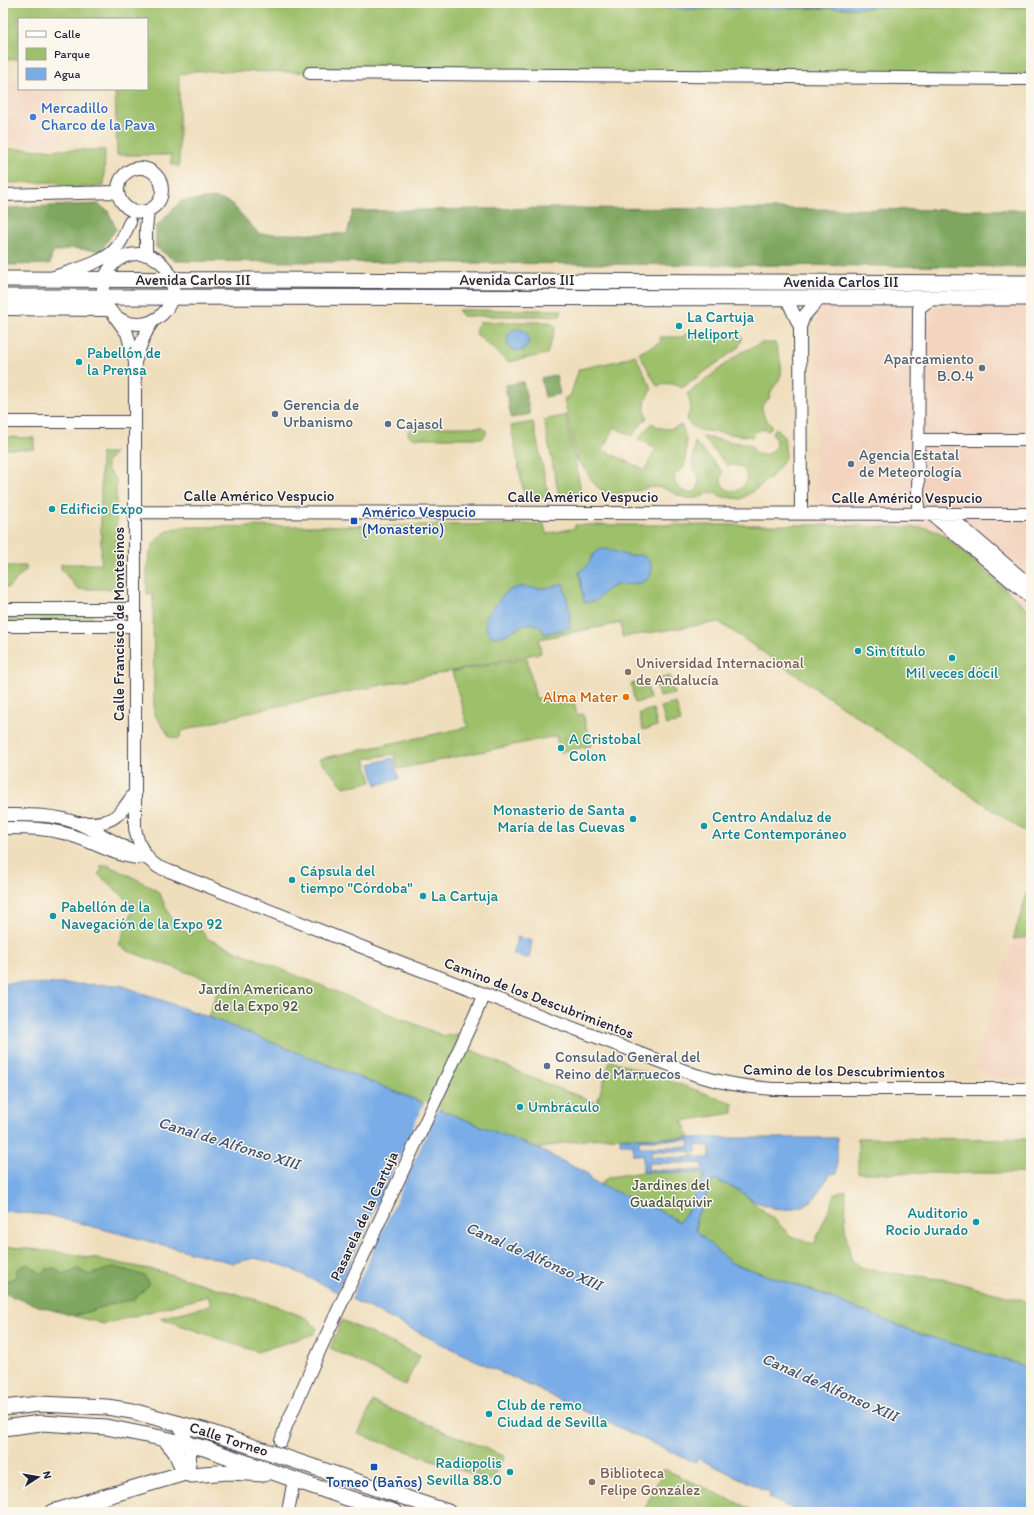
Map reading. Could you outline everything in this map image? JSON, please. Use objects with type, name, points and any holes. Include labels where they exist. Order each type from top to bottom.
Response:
[{"type":"main road","name":"Avenida Carlos III","points":[[3,279],[1031,283]]},
{"type":"main road","name":"Avenida Carlos III","points":[[3,297],[110,308],[172,298],[1031,298]]},
{"type":"main road","name":"Calle Torneo","points":[[3,1408],[39,1404],[107,1407],[132,1411],[176,1423],[187,1438]]},
{"type":"main road","name":"Calle Torneo","points":[[3,1428],[41,1423],[106,1427],[165,1439],[187,1438],[281,1443],[448,1512]]},
{"type":"main road","name":"Calle Torneo","points":[[187,1438],[194,1435],[197,1441],[204,1448],[340,1496],[359,1506],[394,1512]]},
{"type":"main road","points":[[165,1439],[175,1451],[183,1469]]},
{"type":"main road","name":"Calle Torneo","points":[[53,1512],[183,1469],[191,1475],[229,1472],[288,1477]]},
{"type":"street","points":[[310,73],[1031,79]]},
{"type":"street","points":[[47,279],[99,261],[110,255],[122,240],[131,217],[137,212],[148,211],[155,207],[162,194],[161,186],[159,179],[154,173],[148,170],[140,168],[133,169],[121,178],[118,185],[117,192],[122,204],[131,217],[130,236],[122,252],[121,258]]},
{"type":"street","points":[[3,195],[117,192]]},
{"type":"street","points":[[146,254],[148,211]]},
{"type":"street","points":[[153,321],[143,324],[133,324],[124,321],[110,308],[102,289],[107,271],[112,264],[121,258],[136,254],[146,254],[156,258],[162,263],[172,280],[172,298]]},
{"type":"street","name":"Calle Francisco de Montesinos","points":[[135,362],[147,329],[153,321],[165,312],[172,298]]},
{"type":"street","points":[[787,299],[800,327]]},
{"type":"street","points":[[801,513],[800,327],[804,316],[819,299]]},
{"type":"street","points":[[918,514],[919,308],[931,299]]},
{"type":"street","points":[[3,309],[110,308]]},
{"type":"street","name":"Calle Francisco de Montesinos","points":[[110,308],[127,333],[135,362],[135,792],[137,840],[148,859]]},
{"type":"street","points":[[3,422],[135,422]]},
{"type":"street","points":[[918,440],[1031,440]]},
{"type":"street","name":"Calle Américo Vespucio","points":[[135,512],[1031,514]]},
{"type":"street","points":[[931,514],[1031,598]]},
{"type":"street","points":[[947,514],[1031,586]]},
{"type":"street","points":[[3,609],[135,609]]},
{"type":"street","points":[[3,626],[135,626]]},
{"type":"street","points":[[76,823],[103,823],[114,819],[122,812],[135,792]]},
{"type":"street","name":"Camino de los Descubrimientos","points":[[3,815],[44,816],[76,823],[148,859],[163,869],[696,1076],[736,1085],[773,1089],[1031,1089]]},
{"type":"street","name":"Camino de los Descubrimientos","points":[[3,828],[43,829],[59,832],[74,836],[123,856],[148,859]]},
{"type":"street","name":"Pasarela de la Cartuja","points":[[281,1443],[321,1347],[476,1013],[483,994]]},
{"type":"street","points":[[183,1469],[190,1464],[191,1458],[187,1438]]},
{"type":"street","points":[[288,1477],[288,1512]]},
{"type":"shaded area","name":"Mercadillo Charco de la Pava","points":[[3,83],[18,83],[18,90],[63,90],[63,144],[3,145]]},
{"type":"shaded area","points":[[817,306],[1031,308],[1031,612],[950,540],[927,528],[821,525],[815,495]]},
{"type":"shaded area","points":[[1031,937],[1031,1077],[993,1078],[974,1067],[1013,939]]},
{"type":"shaded area","points":[[197,1497],[234,1503],[232,1512],[194,1512]]},
{"type":"green space","points":[[3,3],[521,3],[789,8],[1031,7],[1031,79],[194,71],[179,75],[179,167],[171,164],[171,155],[117,155],[115,90],[148,90],[148,18],[18,18],[18,59],[3,59]]},
{"type":"green space","points":[[3,149],[105,150],[104,186],[66,188],[56,182],[3,183]]},
{"type":"green space","points":[[216,198],[231,203],[259,234],[347,234],[353,211],[550,208],[1031,210],[1031,267],[175,261],[156,247],[156,227],[181,201]]},
{"type":"green space","points":[[98,204],[108,211],[116,229],[100,251],[72,248],[52,253],[50,264],[8,265],[5,245],[3,245],[3,208]]},
{"type":"green space","points":[[458,310],[562,310],[560,316],[463,316]]},
{"type":"green space","points":[[551,322],[556,327],[547,354],[508,362],[476,334],[476,327],[479,323]],"holes":[[[513,331],[528,344],[524,350],[514,350],[508,346],[508,336]]]},
{"type":"green space","points":[[685,334],[695,334],[696,337],[742,337],[742,340],[738,348],[682,388],[670,384],[657,386],[639,353],[661,342],[660,337],[684,337]]},
{"type":"green space","points":[[762,343],[775,343],[781,363],[780,378],[771,392],[769,399],[762,405],[764,417],[772,426],[769,431],[759,430],[752,437],[700,430],[693,427],[686,420],[690,407],[690,400],[687,394],[740,353]]},
{"type":"green space","points":[[635,355],[652,389],[645,402],[647,417],[632,436],[614,427],[603,450],[645,470],[656,448],[638,439],[652,423],[666,429],[681,425],[684,430],[686,451],[684,468],[677,473],[674,479],[676,485],[686,492],[692,492],[697,489],[699,476],[692,469],[695,442],[723,472],[721,476],[722,484],[726,489],[731,491],[741,488],[745,484],[747,480],[746,474],[740,467],[734,465],[728,466],[702,437],[751,445],[754,451],[764,455],[773,450],[776,445],[772,433],[776,428],[784,437],[786,456],[771,477],[741,499],[724,497],[710,492],[701,497],[687,498],[668,490],[653,487],[621,493],[611,493],[598,488],[578,462],[564,399],[571,394],[579,369],[618,361]]},
{"type":"green space","points":[[556,375],[560,394],[545,397],[541,378]]},
{"type":"green space","points":[[523,382],[530,414],[511,418],[505,385]]},
{"type":"green space","points":[[566,415],[581,491],[559,496],[544,420]]},
{"type":"green space","points":[[533,422],[549,497],[525,500],[511,426]]},
{"type":"green space","points":[[412,427],[483,427],[487,432],[483,438],[412,438],[408,433],[409,429]]},
{"type":"green space","points":[[3,437],[34,438],[34,449],[3,449]]},
{"type":"green space","points":[[101,453],[115,453],[107,461],[107,469],[116,479],[117,584],[113,589],[78,589],[61,569],[61,564],[101,564]]},
{"type":"green space","points":[[544,524],[546,534],[575,528],[575,525],[821,525],[927,528],[940,533],[950,540],[1031,612],[1031,836],[719,622],[622,637],[621,623],[539,639],[541,653],[258,710],[182,731],[179,739],[170,737],[154,714],[153,594],[147,594],[147,566],[151,549],[155,542],[170,530],[185,527]]},
{"type":"green space","points":[[3,566],[26,566],[26,570],[9,587],[3,588]]},
{"type":"green space","points":[[3,613],[92,613],[92,622],[3,622]]},
{"type":"green space","points":[[527,658],[536,699],[555,694],[559,701],[573,698],[577,715],[583,714],[591,746],[560,752],[556,736],[398,769],[394,754],[365,759],[372,782],[344,787],[319,759],[468,727],[452,672]]},
{"type":"green space","points":[[670,676],[674,694],[659,697],[655,680]]},
{"type":"green space","points":[[646,681],[650,699],[635,703],[631,684]]},
{"type":"green space","points":[[676,703],[681,722],[666,725],[661,707]]},
{"type":"green space","points":[[653,709],[657,726],[643,730],[639,713]]},
{"type":"green space","name":"Jardín Americano de la Expo 92","points":[[107,865],[157,891],[174,922],[184,931],[191,934],[200,929],[208,939],[444,1036],[459,1034],[455,1042],[529,1077],[597,1103],[610,1060],[733,1103],[733,1113],[682,1121],[690,1138],[608,1137],[562,1143],[538,1149],[208,1017],[220,984],[128,951],[119,945],[132,912],[132,904],[98,874],[102,869],[100,866]]},
{"type":"green space","points":[[1031,881],[1031,937],[1013,939]]},
{"type":"green space","points":[[858,1138],[1031,1139],[1031,1173],[858,1173]]},
{"type":"green space","name":"Jardines del Guadalquivir","points":[[643,1172],[701,1173],[705,1175],[686,1213],[679,1222],[658,1210],[599,1185],[609,1177]]},
{"type":"green space","name":"Jardines del Guadalquivir","points":[[714,1179],[740,1191],[791,1236],[814,1244],[836,1193],[846,1190],[845,1229],[851,1259],[862,1269],[948,1280],[1031,1303],[1031,1368],[914,1332],[822,1294],[731,1263],[696,1230],[696,1218]]},
{"type":"green space","points":[[3,1246],[66,1253],[159,1271],[277,1306],[308,1319],[317,1328],[314,1334],[257,1352],[160,1318],[211,1305],[208,1296],[104,1324],[74,1316],[3,1290]]},
{"type":"green space","points":[[29,1264],[41,1274],[47,1269],[54,1268],[64,1275],[78,1269],[89,1275],[115,1267],[145,1276],[149,1285],[133,1300],[115,1303],[74,1316],[41,1307],[3,1293],[3,1281],[15,1278],[18,1268]]},
{"type":"green space","points":[[342,1320],[420,1356],[405,1385],[330,1348]]},
{"type":"green space","points":[[373,1402],[504,1456],[492,1481],[358,1434]]},
{"type":"green space","points":[[664,1469],[668,1471],[757,1512],[643,1512]]},
{"type":"water","points":[[505,3],[1031,3],[1031,6],[691,9]]},
{"type":"water","points":[[518,329],[526,332],[529,340],[526,348],[518,351],[510,348],[507,340],[510,332]]},
{"type":"water","points":[[602,549],[631,556],[640,555],[647,558],[652,569],[650,577],[643,582],[635,584],[614,586],[594,601],[584,602],[579,572],[588,564],[595,553]]},
{"type":"water","points":[[563,583],[571,616],[569,616],[570,628],[544,634],[542,628],[535,624],[527,624],[499,637],[493,637],[489,634],[486,627],[487,616],[507,592],[517,587],[546,588]]},
{"type":"water","points":[[393,758],[399,779],[376,785],[370,764]]},
{"type":"water","points":[[517,937],[532,941],[529,958],[513,955]]},
{"type":"water","name":"Canal de Alfonso XIII","points":[[3,983],[120,985],[208,1017],[538,1149],[588,1174],[591,1181],[658,1210],[679,1222],[686,1213],[705,1175],[701,1173],[643,1172],[643,1155],[633,1155],[633,1144],[620,1144],[620,1138],[837,1138],[837,1173],[829,1176],[814,1199],[803,1206],[785,1210],[774,1208],[754,1201],[740,1191],[714,1179],[696,1218],[696,1230],[731,1263],[822,1294],[914,1332],[1031,1368],[1031,1512],[800,1512],[769,1498],[771,1493],[697,1458],[695,1463],[458,1352],[285,1266],[255,1258],[233,1263],[48,1215],[3,1211]],"holes":[[[639,1140],[689,1140],[690,1147],[639,1147]],[[696,1145],[710,1146],[710,1158],[696,1158],[696,1156],[690,1156],[689,1158],[651,1157],[651,1151],[696,1152]],[[648,1163],[702,1163],[703,1170],[648,1170]]]},
{"type":"pier","points":[[425,1101],[439,1107],[350,1301],[336,1294]]},
{"type":"place","name":"Mercadillo Charco de la Pava","points":[[33,117]]},
{"type":"place","name":"La Cartuja Heliport","points":[[679,326]]},
{"type":"place","name":"Pabellón de la Prensa","points":[[79,362]]},
{"type":"place","name":"Aparcamiento B.O.4","points":[[982,368]]},
{"type":"place","name":"Gerencia de Urbanismo","points":[[275,414]]},
{"type":"place","name":"Cajasol","points":[[388,424]]},
{"type":"place","name":"Agencia Estatal de Meteorología","points":[[851,464]]},
{"type":"place","name":"Edificio Expo","points":[[52,509]]},
{"type":"place","name":"Américo Vespucio (Monasterio)","points":[[354,521]]},
{"type":"place","name":"Sin título","points":[[858,651]]},
{"type":"place","name":"Mil veces dócil","points":[[952,658]]},
{"type":"place","name":"Universidad Internacional de Andalucía","points":[[628,672]]},
{"type":"place","name":"Alma Mater","points":[[626,697]]},
{"type":"place","name":"A Cristobal Colon","points":[[561,748]]},
{"type":"place","name":"Monasterio de Santa María de las Cuevas","points":[[633,819]]},
{"type":"place","name":"Centro Andaluz de Arte Contemporáneo","points":[[704,826]]},
{"type":"place","name":"Cápsula del tiempo \"Córdoba\"","points":[[292,880]]},
{"type":"place","name":"La Cartuja","points":[[423,896]]},
{"type":"place","name":"Pabellón de la Navegación de la Expo 92","points":[[53,916]]},
{"type":"place","name":"Consulado General del Reino de Marruecos","points":[[547,1066]]},
{"type":"place","name":"Umbráculo","points":[[520,1107]]},
{"type":"place","name":"Auditorio Rocio Jurado","points":[[976,1222]]},
{"type":"place","name":"Club de remo Ciudad de Sevilla","points":[[489,1414]]},
{"type":"place","name":"Torneo (Baños)","points":[[374,1467]]},
{"type":"place","name":"Radiopolis Sevilla 88.0","points":[[510,1472]]},
{"type":"place","name":"Biblioteca Felipe González","points":[[592,1482]]}]
